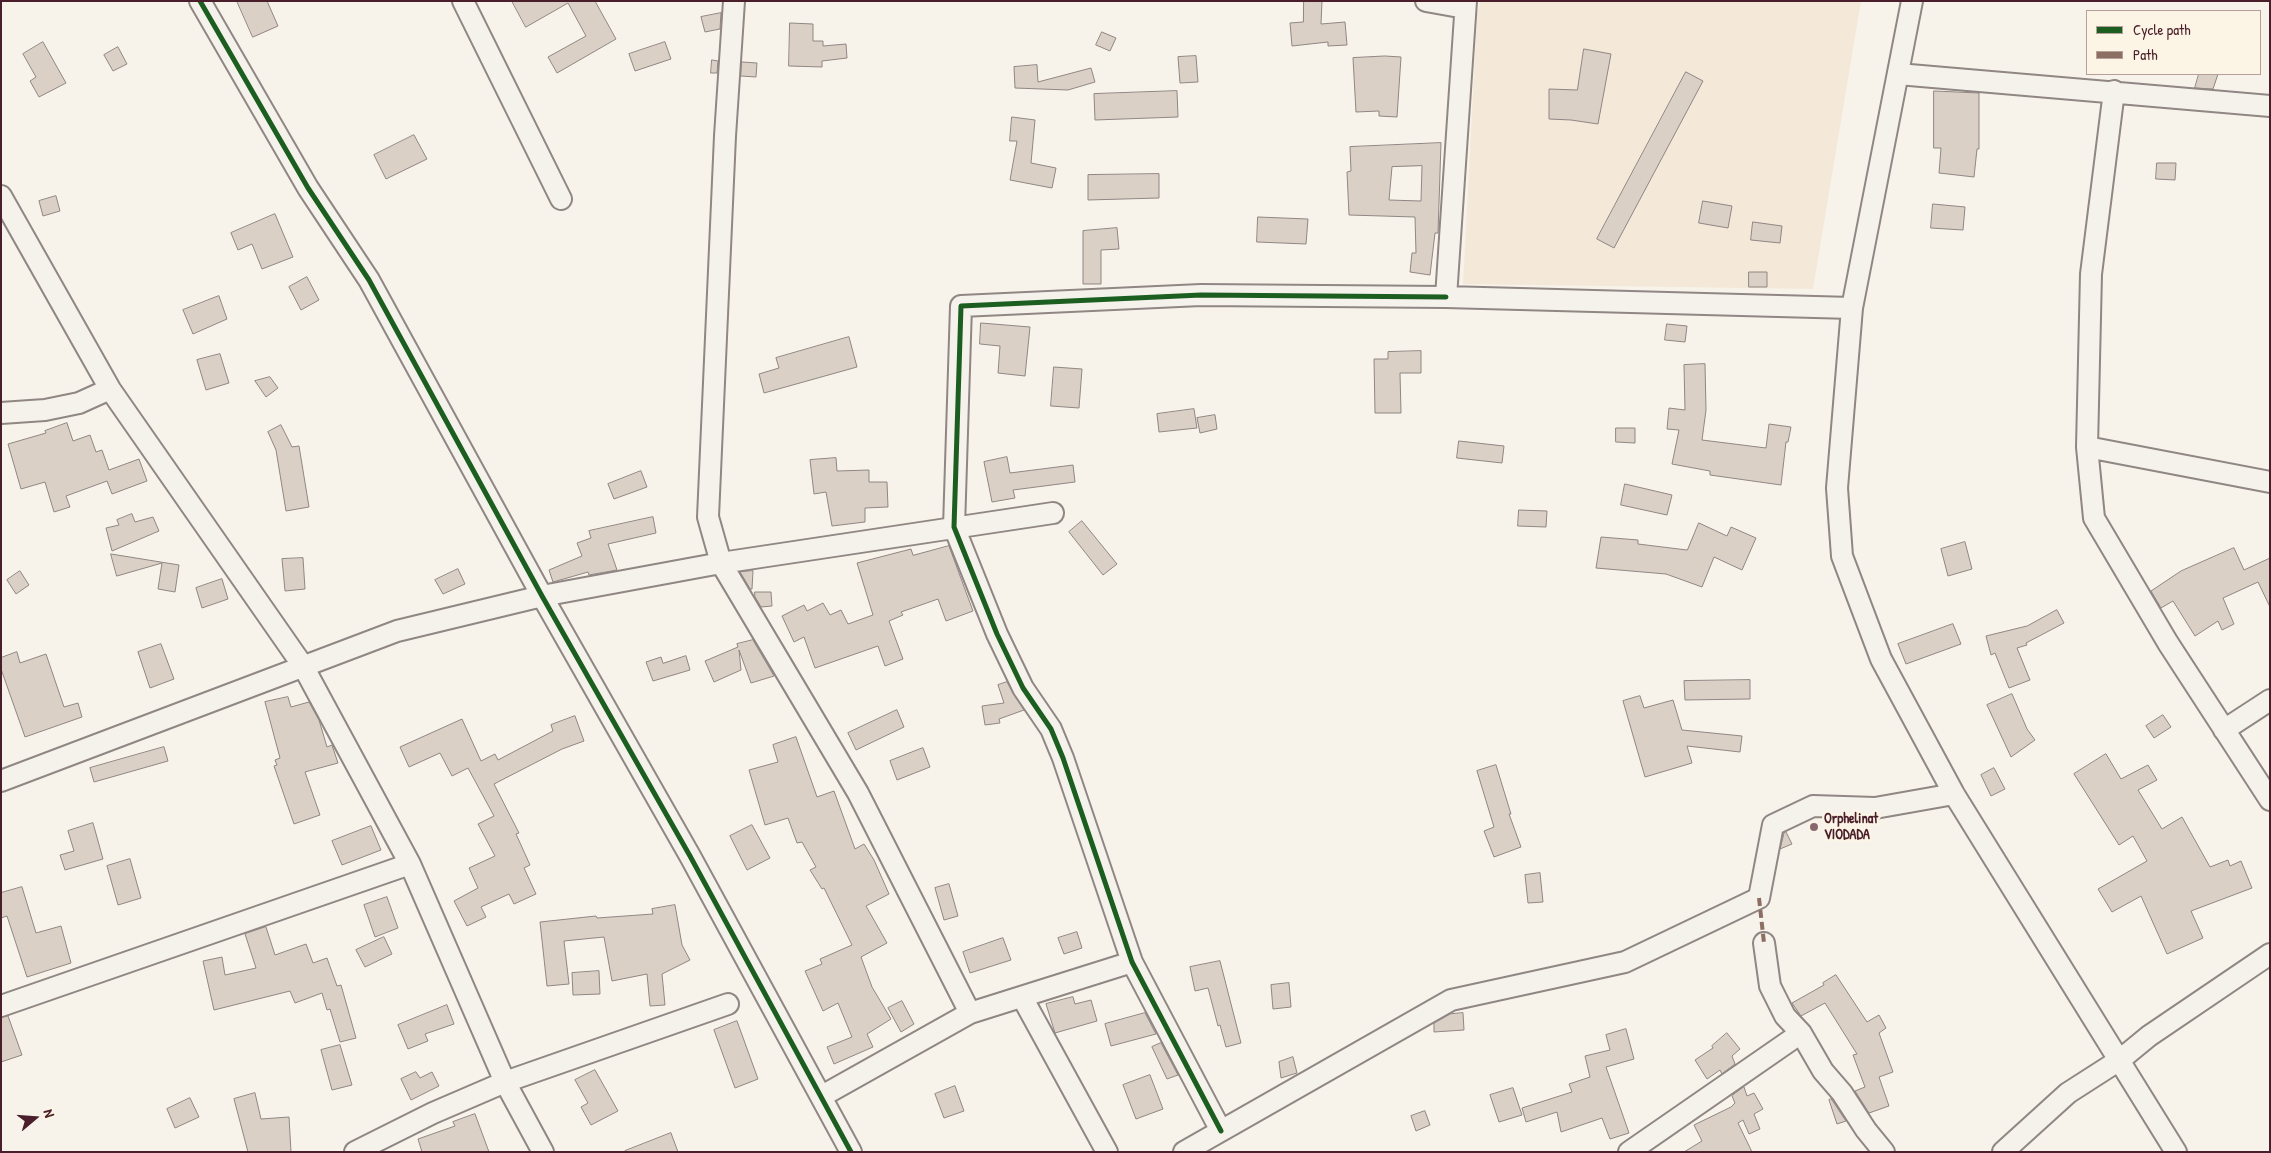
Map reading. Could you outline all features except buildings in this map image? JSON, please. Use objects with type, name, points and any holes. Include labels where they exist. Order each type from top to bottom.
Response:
[{"type":"street","points":[[200,1],[308,188],[369,280],[542,596],[690,856],[851,1152]]},
{"type":"street","points":[[463,1],[561,199]]},
{"type":"street","points":[[734,1],[725,136],[708,517],[721,563],[858,793],[970,1013]]},
{"type":"street","points":[[1426,1],[1466,5],[1446,297]]},
{"type":"street","points":[[1912,1],[1852,308],[1837,488],[1842,556],[1880,659],[1954,794],[2121,1059],[2176,1152]]},
{"type":"street","points":[[1898,74],[2114,91],[2270,106]]},
{"type":"street","points":[[2114,91],[2091,274],[2087,447],[2094,518],[2168,643],[2270,800]]},
{"type":"street","points":[[1,196],[110,389],[303,666],[410,864],[505,1082],[544,1152]]},
{"type":"street","points":[[1221,1131],[1132,962],[1063,758],[1051,729],[1023,688],[997,634],[954,527],[961,306],[1202,296],[1446,297],[1852,308]]},
{"type":"street","points":[[1,413],[45,410],[79,404],[110,389]]},
{"type":"street","points":[[2087,447],[2270,482]]},
{"type":"street","points":[[1,780],[397,631],[542,596],[721,563],[1053,513]]},
{"type":"street","points":[[2224,730],[2270,700]]},
{"type":"street","points":[[1184,1152],[1451,1000],[1625,962],[1759,898],[1773,825],[1813,806],[1875,808],[1954,794]]},
{"type":"street","points":[[1,1006],[410,864]]},
{"type":"street","points":[[1764,943],[1770,986],[1785,1016],[1801,1033],[1823,1071],[1842,1093],[1866,1130],[1884,1152]]},
{"type":"street","points":[[2003,1152],[2068,1093],[2121,1059],[2149,1036],[2270,954]]},
{"type":"street","points":[[822,1096],[970,1013],[1132,962]]},
{"type":"street","points":[[1022,997],[1107,1152]]},
{"type":"street","points":[[355,1152],[433,1112],[505,1082],[728,1004]]},
{"type":"street","points":[[1629,1152],[1801,1033]]},
{"type":"shaded area","points":[[1480,1],[1861,1],[1813,289],[1463,284],[1477,16]]},
{"type":"marked path","points":[[1759,898],[1764,943]]},
{"type":"cycle path","points":[[200,1],[308,188],[369,280],[542,596],[690,856],[851,1152]]},
{"type":"cycle path","points":[[1221,1131],[1132,962],[1063,758],[1051,729],[1023,688],[997,634],[954,527],[961,306],[1201,295],[1446,297]]},
{"type":"place","name":"Orphelinat VIODADA","points":[[1814,827]]}]
